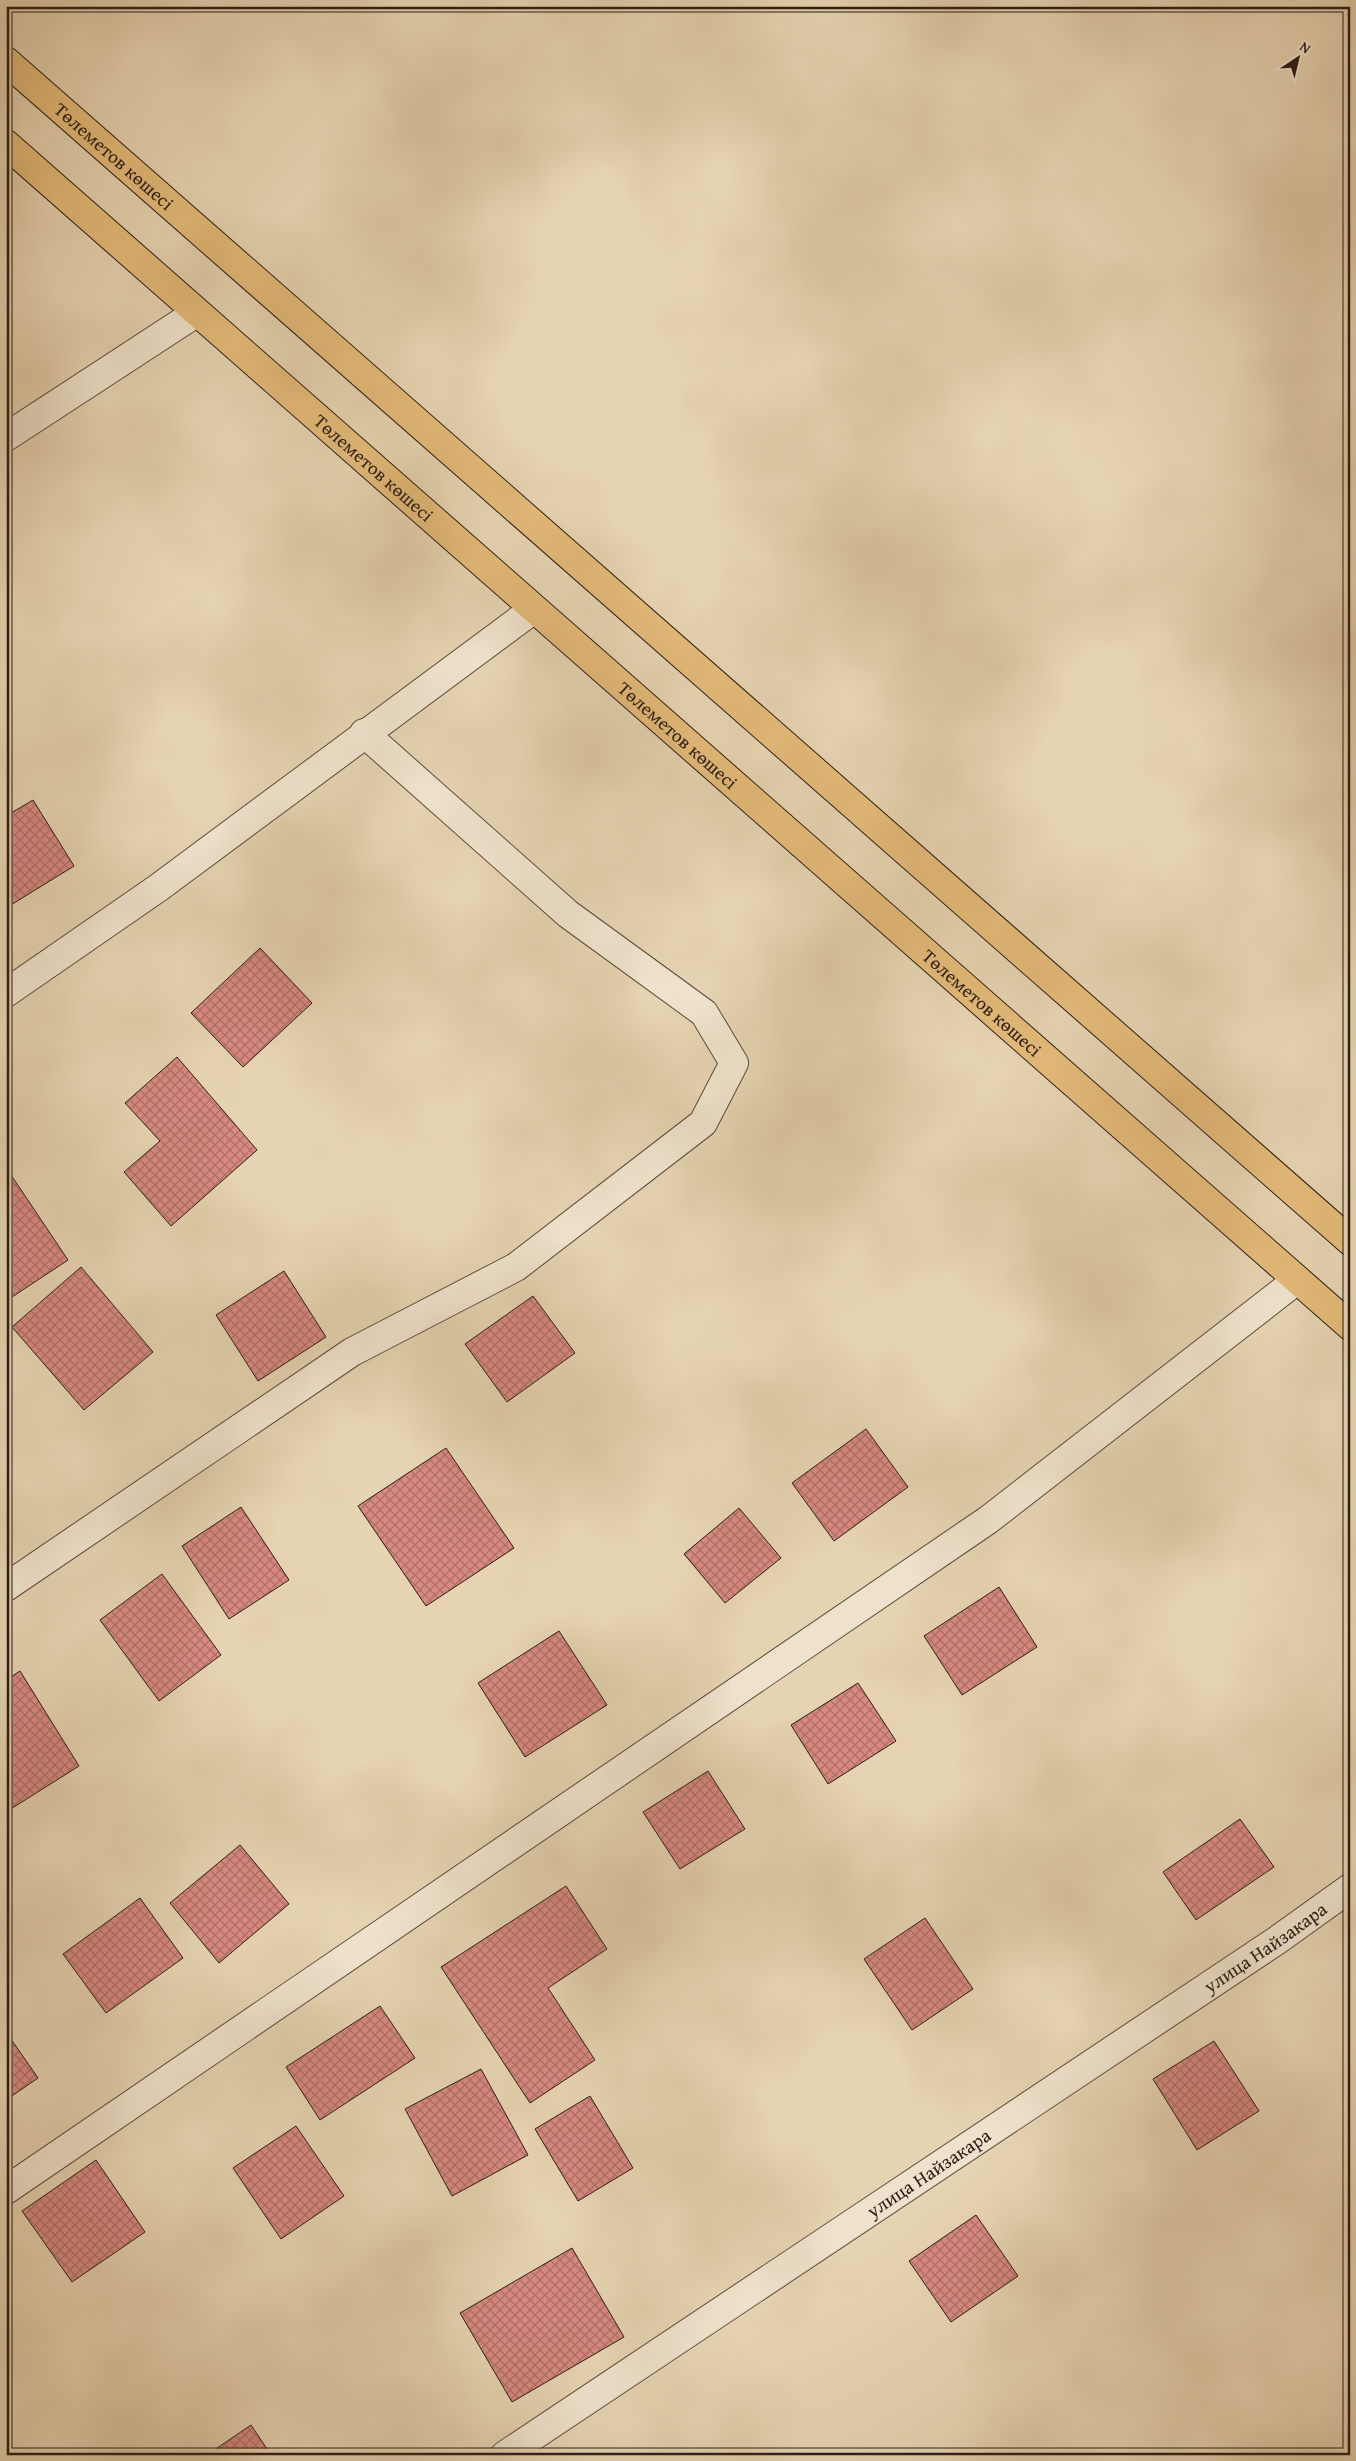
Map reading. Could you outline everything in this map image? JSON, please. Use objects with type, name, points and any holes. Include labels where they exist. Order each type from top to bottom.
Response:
[{"type":"main road","name":"Төлеметов көшесі","points":[[6,61],[1350,1242]]},
{"type":"main road","name":"Төлеметов көшесі","points":[[6,144],[1350,1326]]},
{"type":"street","points":[[6,437],[196,313]]},
{"type":"street","points":[[6,993],[158,888],[364,733],[534,609]]},
{"type":"street","points":[[6,1586],[352,1352],[516,1267],[703,1124],[734,1063],[704,1013],[568,914],[364,733]]},
{"type":"street","points":[[6,2190],[988,1520],[1297,1280]]},
{"type":"street","name":"улица Найзакара","points":[[505,2455],[1276,1940],[1350,1888]]},
{"type":"building","points":[[33,800],[74,866],[6,908],[6,816]]},
{"type":"building","points":[[260,948],[312,1003],[243,1067],[191,1013]]},
{"type":"building","points":[[177,1057],[257,1150],[171,1226],[124,1172],[160,1141],[125,1103]]},
{"type":"building","points":[[9,1172],[68,1260],[6,1301],[6,1174]]},
{"type":"building","points":[[81,1267],[153,1352],[84,1410],[12,1327]]},
{"type":"building","points":[[284,1271],[326,1337],[258,1381],[216,1315]]},
{"type":"building","points":[[533,1296],[575,1353],[507,1402],[465,1344]]},
{"type":"building","points":[[866,1429],[908,1487],[834,1541],[792,1483]]},
{"type":"building","points":[[446,1448],[514,1548],[426,1606],[358,1506]]},
{"type":"building","points":[[241,1507],[289,1580],[229,1619],[182,1546]]},
{"type":"building","points":[[739,1508],[781,1558],[725,1603],[684,1554]]},
{"type":"building","points":[[162,1574],[221,1655],[159,1701],[100,1620]]},
{"type":"building","points":[[999,1587],[1037,1647],[962,1695],[924,1636]]},
{"type":"building","points":[[559,1631],[607,1705],[525,1757],[478,1683]]},
{"type":"building","points":[[20,1671],[79,1766],[6,1812],[6,1680]]},
{"type":"building","points":[[858,1683],[896,1741],[828,1784],[791,1725]]},
{"type":"building","points":[[708,1771],[745,1829],[680,1869],[643,1812]]},
{"type":"building","points":[[1240,1819],[1274,1867],[1196,1920],[1163,1872]]},
{"type":"building","points":[[240,1845],[289,1904],[219,1963],[170,1903]]},
{"type":"building","points":[[566,1886],[607,1949],[548,1988],[595,2060],[530,2103],[441,1967]]},
{"type":"building","points":[[140,1898],[183,1958],[106,2013],[63,1954]]},
{"type":"building","points":[[925,1918],[973,1989],[912,2030],[864,1959]]},
{"type":"building","points":[[380,2006],[415,2058],[320,2120],[286,2067]]},
{"type":"building","points":[[6,2032],[38,2078],[6,2100]]},
{"type":"building","points":[[1214,2041],[1259,2111],[1197,2150],[1153,2079]]},
{"type":"building","points":[[481,2069],[528,2155],[452,2196],[405,2109]]},
{"type":"building","points":[[590,2096],[633,2168],[578,2201],[535,2129]]},
{"type":"building","points":[[296,2126],[344,2196],[281,2239],[233,2168]]},
{"type":"building","points":[[96,2160],[145,2232],[72,2282],[22,2211]]},
{"type":"building","points":[[976,2215],[1018,2276],[951,2322],[909,2261]]},
{"type":"building","points":[[572,2248],[624,2337],[512,2402],[460,2313]]},
{"type":"building","points":[[251,2425],[271,2455],[207,2455]]}]
